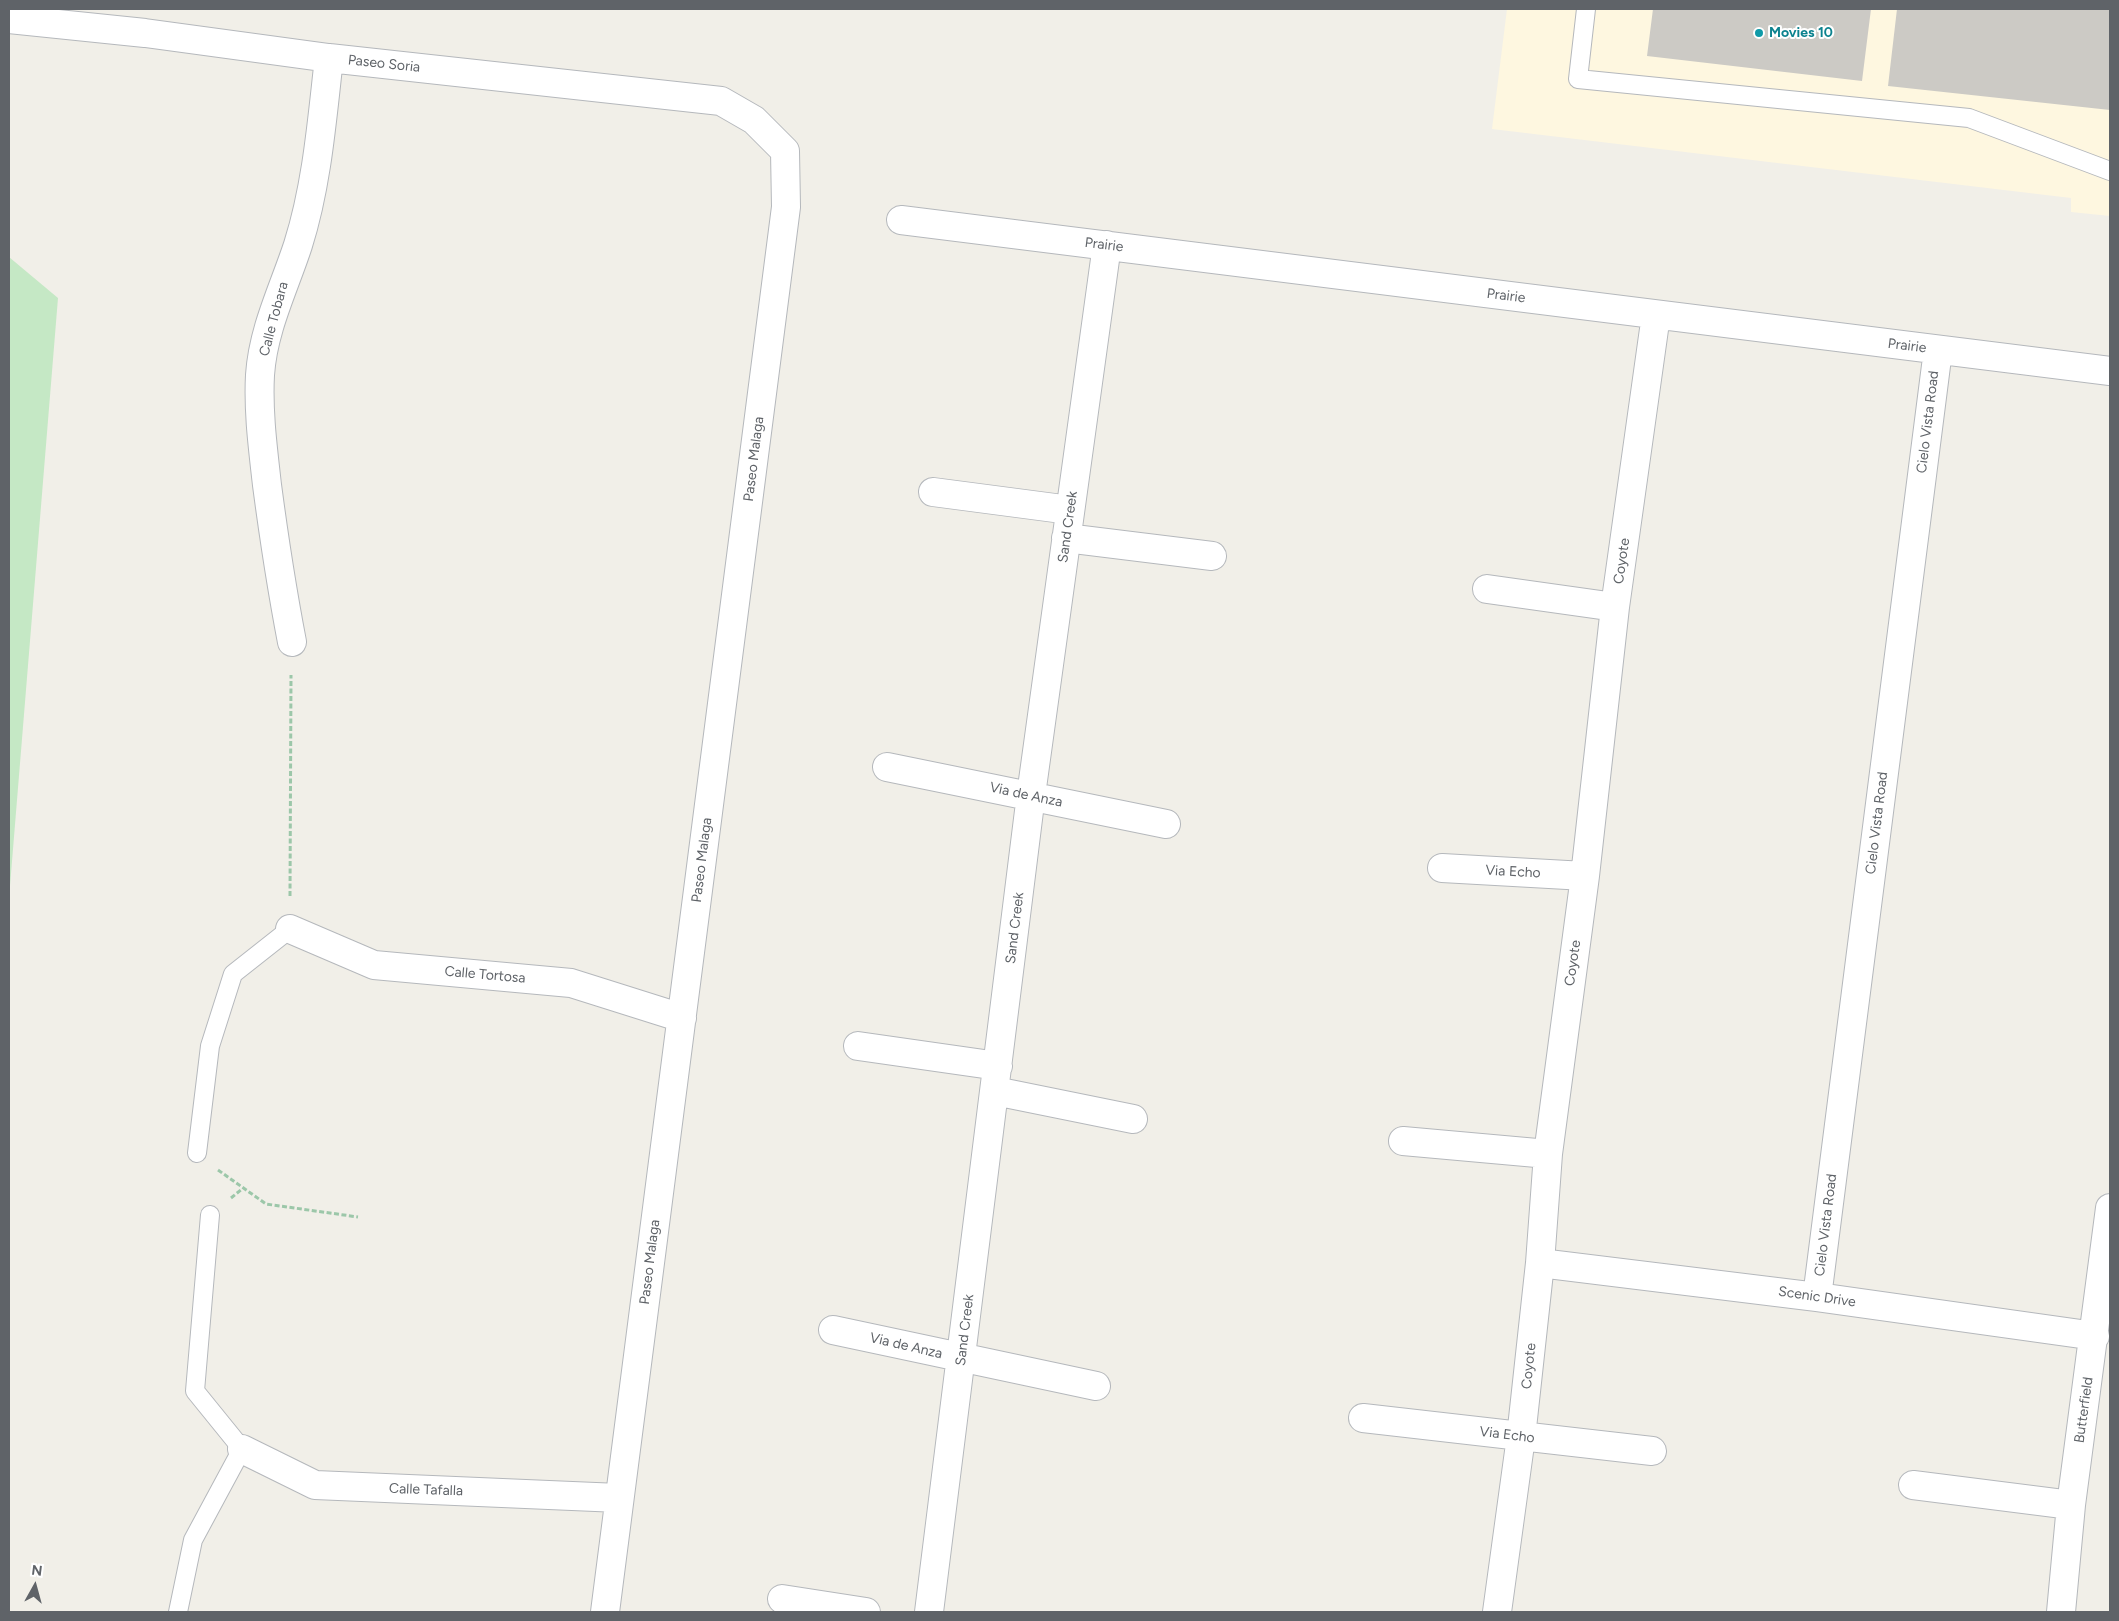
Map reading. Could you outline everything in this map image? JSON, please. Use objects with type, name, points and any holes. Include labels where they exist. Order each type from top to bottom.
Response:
[{"type":"street","name":"Paseo Soria","points":[[9,18],[329,58],[721,101],[754,120]]},
{"type":"street","name":"Calle Tobara","points":[[292,642],[276,554],[262,441],[260,375],[266,338],[279,292],[298,244],[315,170],[329,58]]},
{"type":"street","name":"Paseo Malaga","points":[[605,1612],[786,207],[785,151],[754,120]]},
{"type":"street","name":"Prairie","points":[[901,220],[2110,372]]},
{"type":"street","name":"Sand Creek","points":[[929,1612],[1031,795],[1107,245]]},
{"type":"street","name":"Coyote","points":[[1497,1612],[1521,1437],[1540,1263],[1548,1154],[1585,876],[1615,607],[1656,315]]},
{"type":"street","name":"Cielo Vista Road","points":[[1817,1297],[1938,350]]},
{"type":"street","points":[[933,492],[1070,510]]},
{"type":"street","points":[[1066,538],[1212,556]]},
{"type":"street","points":[[1486,589],[1615,607]]},
{"type":"street","name":"Via de Anza","points":[[887,767],[1166,824]]},
{"type":"street","name":"Via Echo","points":[[1442,868],[1585,876]]},
{"type":"street","name":"Calle Tortosa","points":[[290,929],[374,965],[571,983],[682,1018]]},
{"type":"street","points":[[858,1046],[996,1078],[1133,1119]]},
{"type":"street","points":[[1403,1141],[1548,1154]]},
{"type":"street","name":"Butterfield","points":[[2062,1612],[2071,1505],[2110,1208]]},
{"type":"street","name":"Scenic Drive","points":[[1540,1263],[1817,1297],[2094,1336]]},
{"type":"street","name":"Via de Anza","points":[[833,1330],[1096,1386]]},
{"type":"street","name":"Via Echo","points":[[1363,1418],[1652,1451]]},
{"type":"street","name":"Calle Tafalla","points":[[242,1450],[315,1485],[619,1498]]},
{"type":"street","points":[[1913,1485],[2071,1505]]},
{"type":"street","points":[[782,1598],[866,1612]]},
{"type":"lane","points":[[1586,9],[1578,79],[1969,118],[2110,171]]},
{"type":"lane","points":[[197,1153],[210,1046],[233,974],[290,929]]},
{"type":"lane","points":[[178,1612],[193,1540],[242,1450],[195,1391],[210,1215]]},
{"type":"path","points":[[290,929],[292,642]]},
{"type":"path","points":[[197,1153],[242,1189],[266,1204],[358,1217]]},
{"type":"shaded area","points":[[1507,9],[2110,9],[2110,216],[2071,212],[2071,198],[1492,129]]},
{"type":"green space","points":[[9,257],[58,298],[9,898]]},
{"type":"building","name":"Movies 10","points":[[1653,9],[1871,9],[1862,81],[1647,56]]},
{"type":"building","points":[[1897,9],[2110,9],[2110,110],[1888,86]]},
{"type":"place","name":"Movies 10","points":[[1759,33]]}]
